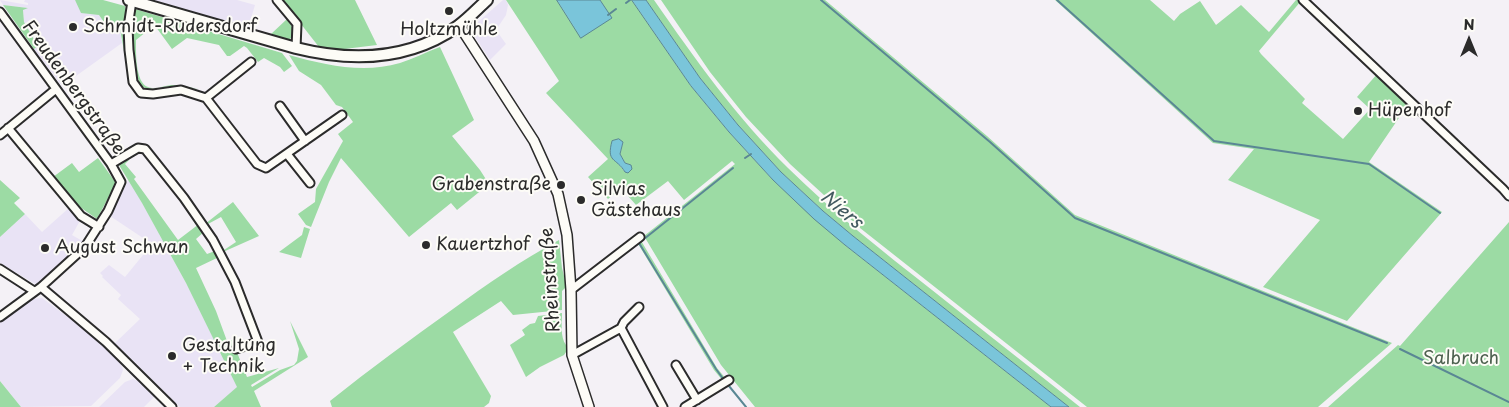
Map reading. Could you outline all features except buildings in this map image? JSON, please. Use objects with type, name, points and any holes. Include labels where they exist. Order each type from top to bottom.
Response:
[{"type":"main road","points":[[130,0],[323,55],[351,57],[398,53],[429,41],[459,25],[487,0]]},
{"type":"street","points":[[130,0],[129,50],[133,82],[141,93],[153,94],[181,90],[206,98],[257,164],[266,168],[342,115]]},
{"type":"street","points":[[277,0],[297,24],[296,48]]},
{"type":"street","points":[[1303,0],[1509,196]]},
{"type":"street","name":"Freudenbergstraße","points":[[0,12],[111,164],[121,182],[99,226]]},
{"type":"street","name":"Rheinstraße","points":[[459,25],[534,141],[558,194],[567,235],[571,290],[572,355],[589,407]]},
{"type":"street","points":[[206,98],[251,62]]},
{"type":"street","points":[[0,135],[56,90]]},
{"type":"street","points":[[280,106],[306,141]]},
{"type":"street","points":[[0,317],[37,289],[85,247],[99,226],[81,216],[8,128]]},
{"type":"street","points":[[111,164],[138,148],[145,149],[202,224],[234,282],[258,342],[236,349]]},
{"type":"street","points":[[287,154],[310,183]]},
{"type":"street","points":[[571,290],[640,237]]},
{"type":"street","points":[[0,269],[37,289],[106,342],[172,407]]},
{"type":"street","points":[[572,355],[621,328],[624,322],[639,308]]},
{"type":"street","points":[[621,328],[663,407]]},
{"type":"street","points":[[676,364],[695,403]]},
{"type":"street","points":[[685,407],[695,403],[730,380]]},
{"type":"shaded area","points":[[0,0],[28,5],[28,3],[24,2],[25,0],[75,0],[79,5],[99,15],[110,31],[120,29],[122,43],[62,86],[34,49],[40,44],[40,41],[36,43],[24,22],[23,9],[28,8],[3,5]]},
{"type":"shaded area","points":[[154,0],[237,0],[255,5],[248,28]]},
{"type":"shaded area","points":[[503,0],[506,0],[508,5],[506,15],[496,30],[506,44],[490,60],[470,29]]},
{"type":"shaded area","points":[[129,179],[186,283],[238,387],[214,407],[180,407],[115,343],[140,319],[118,299],[121,295],[100,273],[109,265],[125,277],[152,244],[110,216]]},
{"type":"shaded area","points":[[70,207],[81,219],[72,235],[84,242],[37,285],[0,263],[0,237],[25,214],[42,232]]},
{"type":"shaded area","points":[[42,298],[88,332],[120,362],[123,370],[120,378],[91,406],[21,407],[0,381],[0,322],[32,299]]},
{"type":"shaded area","points":[[133,379],[140,382],[155,396],[144,407],[99,407],[125,382]]},
{"type":"green space","points":[[75,0],[103,0],[125,6],[124,36],[127,68],[120,29],[110,31],[99,15],[81,13]]},
{"type":"green space","points":[[282,0],[355,0],[377,45],[336,50],[319,47]]},
{"type":"green space","points":[[506,0],[557,0],[581,37],[611,18],[600,0],[632,0],[691,86],[729,132],[773,180],[845,245],[1051,407],[755,407],[721,365],[644,236],[735,164],[732,161],[684,200],[668,181],[636,205],[621,188],[608,199],[588,177],[608,159],[546,93],[559,81]],"holes":[[[623,142],[620,154],[625,163],[631,165],[625,172],[611,154]]]},
{"type":"green space","points":[[646,0],[654,0],[701,66],[751,129],[805,184],[876,246],[1080,407],[1069,407],[853,236],[781,172],[738,125],[700,78]]},
{"type":"green space","points":[[661,0],[825,0],[987,136],[1075,215],[1392,343],[1318,407],[1087,407],[860,228],[790,164],[746,117],[710,72]]},
{"type":"green space","points":[[1055,0],[1150,0],[1174,21],[1180,14],[1200,1],[1216,25],[1241,5],[1269,32],[1296,0],[1300,0],[1259,51],[1261,54],[1305,99],[1302,103],[1343,139],[1370,109],[1357,97],[1378,73],[1409,103],[1369,162],[1442,212],[1347,321],[1263,287],[1320,220],[1228,180],[1254,149],[1213,143]]},
{"type":"green space","points":[[3,5],[28,8],[23,10],[24,22],[36,43],[40,40],[40,44],[34,49]]},
{"type":"green space","points":[[135,9],[282,53],[292,66],[284,72],[280,67],[264,58],[258,62],[244,46],[230,56],[227,56],[219,45],[187,38],[172,49],[153,23],[153,18],[151,17],[150,23],[152,27],[136,40],[138,73],[144,84],[148,87],[156,88],[148,89],[141,86],[138,79],[133,59],[131,26]]},
{"type":"green space","points":[[287,19],[293,32],[289,40],[270,35]]},
{"type":"green space","points":[[440,47],[474,120],[452,136],[489,184],[457,210],[451,203],[409,237],[341,158],[311,227],[306,225],[298,214],[315,202],[316,189],[343,141],[338,134],[353,122],[342,107],[336,105],[321,85],[299,71],[289,55],[330,65],[372,68],[410,60]]},
{"type":"green space","points":[[171,85],[198,89],[172,86],[162,87]]},
{"type":"green space","points":[[98,158],[116,183],[97,219],[77,205],[53,177],[72,163],[79,172]]},
{"type":"green space","points":[[128,158],[129,160],[125,164],[136,177],[134,179],[178,240],[199,224],[204,232],[196,239],[207,254],[215,251],[219,257],[196,268],[216,311],[227,341],[232,340],[247,377],[279,368],[251,385],[252,387],[280,370],[294,365],[297,361],[299,349],[290,321],[308,357],[254,391],[261,407],[214,407],[237,387],[186,283],[119,165]]},
{"type":"green space","points":[[0,180],[20,198],[14,203],[25,214],[0,237]]},
{"type":"green space","points":[[233,202],[259,236],[223,252],[220,247],[222,246],[224,250],[236,242],[221,217],[208,224],[211,228],[209,229],[205,224]]},
{"type":"green space","name":"Salbruch","points":[[1509,222],[1509,407],[1328,407],[1398,345],[1400,346]]},
{"type":"green space","points":[[304,227],[310,229],[301,258],[279,252],[302,235]]},
{"type":"green space","points":[[640,239],[717,368],[726,379],[723,381],[714,370],[637,242]]},
{"type":"green space","points":[[559,240],[565,280],[565,288],[562,291],[562,310],[513,315],[501,301],[453,332],[491,396],[489,403],[484,407],[332,407],[330,401],[406,343],[492,281]]},
{"type":"green space","points":[[562,313],[562,334],[566,345],[566,352],[526,377],[510,345],[525,335],[522,330],[535,323],[538,316]]},
{"type":"green space","points":[[0,381],[21,407],[0,407]]},
{"type":"water","points":[[557,0],[600,0],[612,18],[581,38]]},
{"type":"water","points":[[632,0],[646,0],[700,78],[738,125],[781,172],[853,236],[1069,407],[1051,407],[814,219],[773,180],[729,132],[691,86]]},
{"type":"water","points":[[619,139],[623,142],[620,154],[625,163],[631,165],[632,169],[628,173],[611,157],[610,148],[612,141]]},
{"type":"waterway","points":[[626,3],[630,0]]},
{"type":"waterway","points":[[821,0],[990,142],[1075,218],[1387,343]]},
{"type":"waterway","points":[[1057,0],[1214,141],[1369,164],[1440,213]]},
{"type":"waterway","points":[[608,15],[616,9]]},
{"type":"waterway","points":[[745,158],[751,154]]},
{"type":"waterway","points":[[724,380],[639,243],[733,168]]},
{"type":"waterway","points":[[1400,349],[1509,402]]},
{"type":"waterway","points":[[729,386],[746,407]]},
{"type":"place","name":"Holtzmühle","points":[[449,11]]},
{"type":"place","name":"Schmidt-Rudersdorf","points":[[73,27]]},
{"type":"place","name":"Hüpenhof","points":[[1358,111]]},
{"type":"place","name":"Grabenstraße","points":[[561,185]]},
{"type":"place","name":"Silvias Gästehaus","points":[[581,200]]},
{"type":"place","name":"Kauertzhof","points":[[426,245]]},
{"type":"place","name":"August Schwan","points":[[45,248]]},
{"type":"place","name":"Gestaltung + Technik","points":[[172,356]]},
{"type":"water label","name":"Niers","points":[[841,210]]}]
